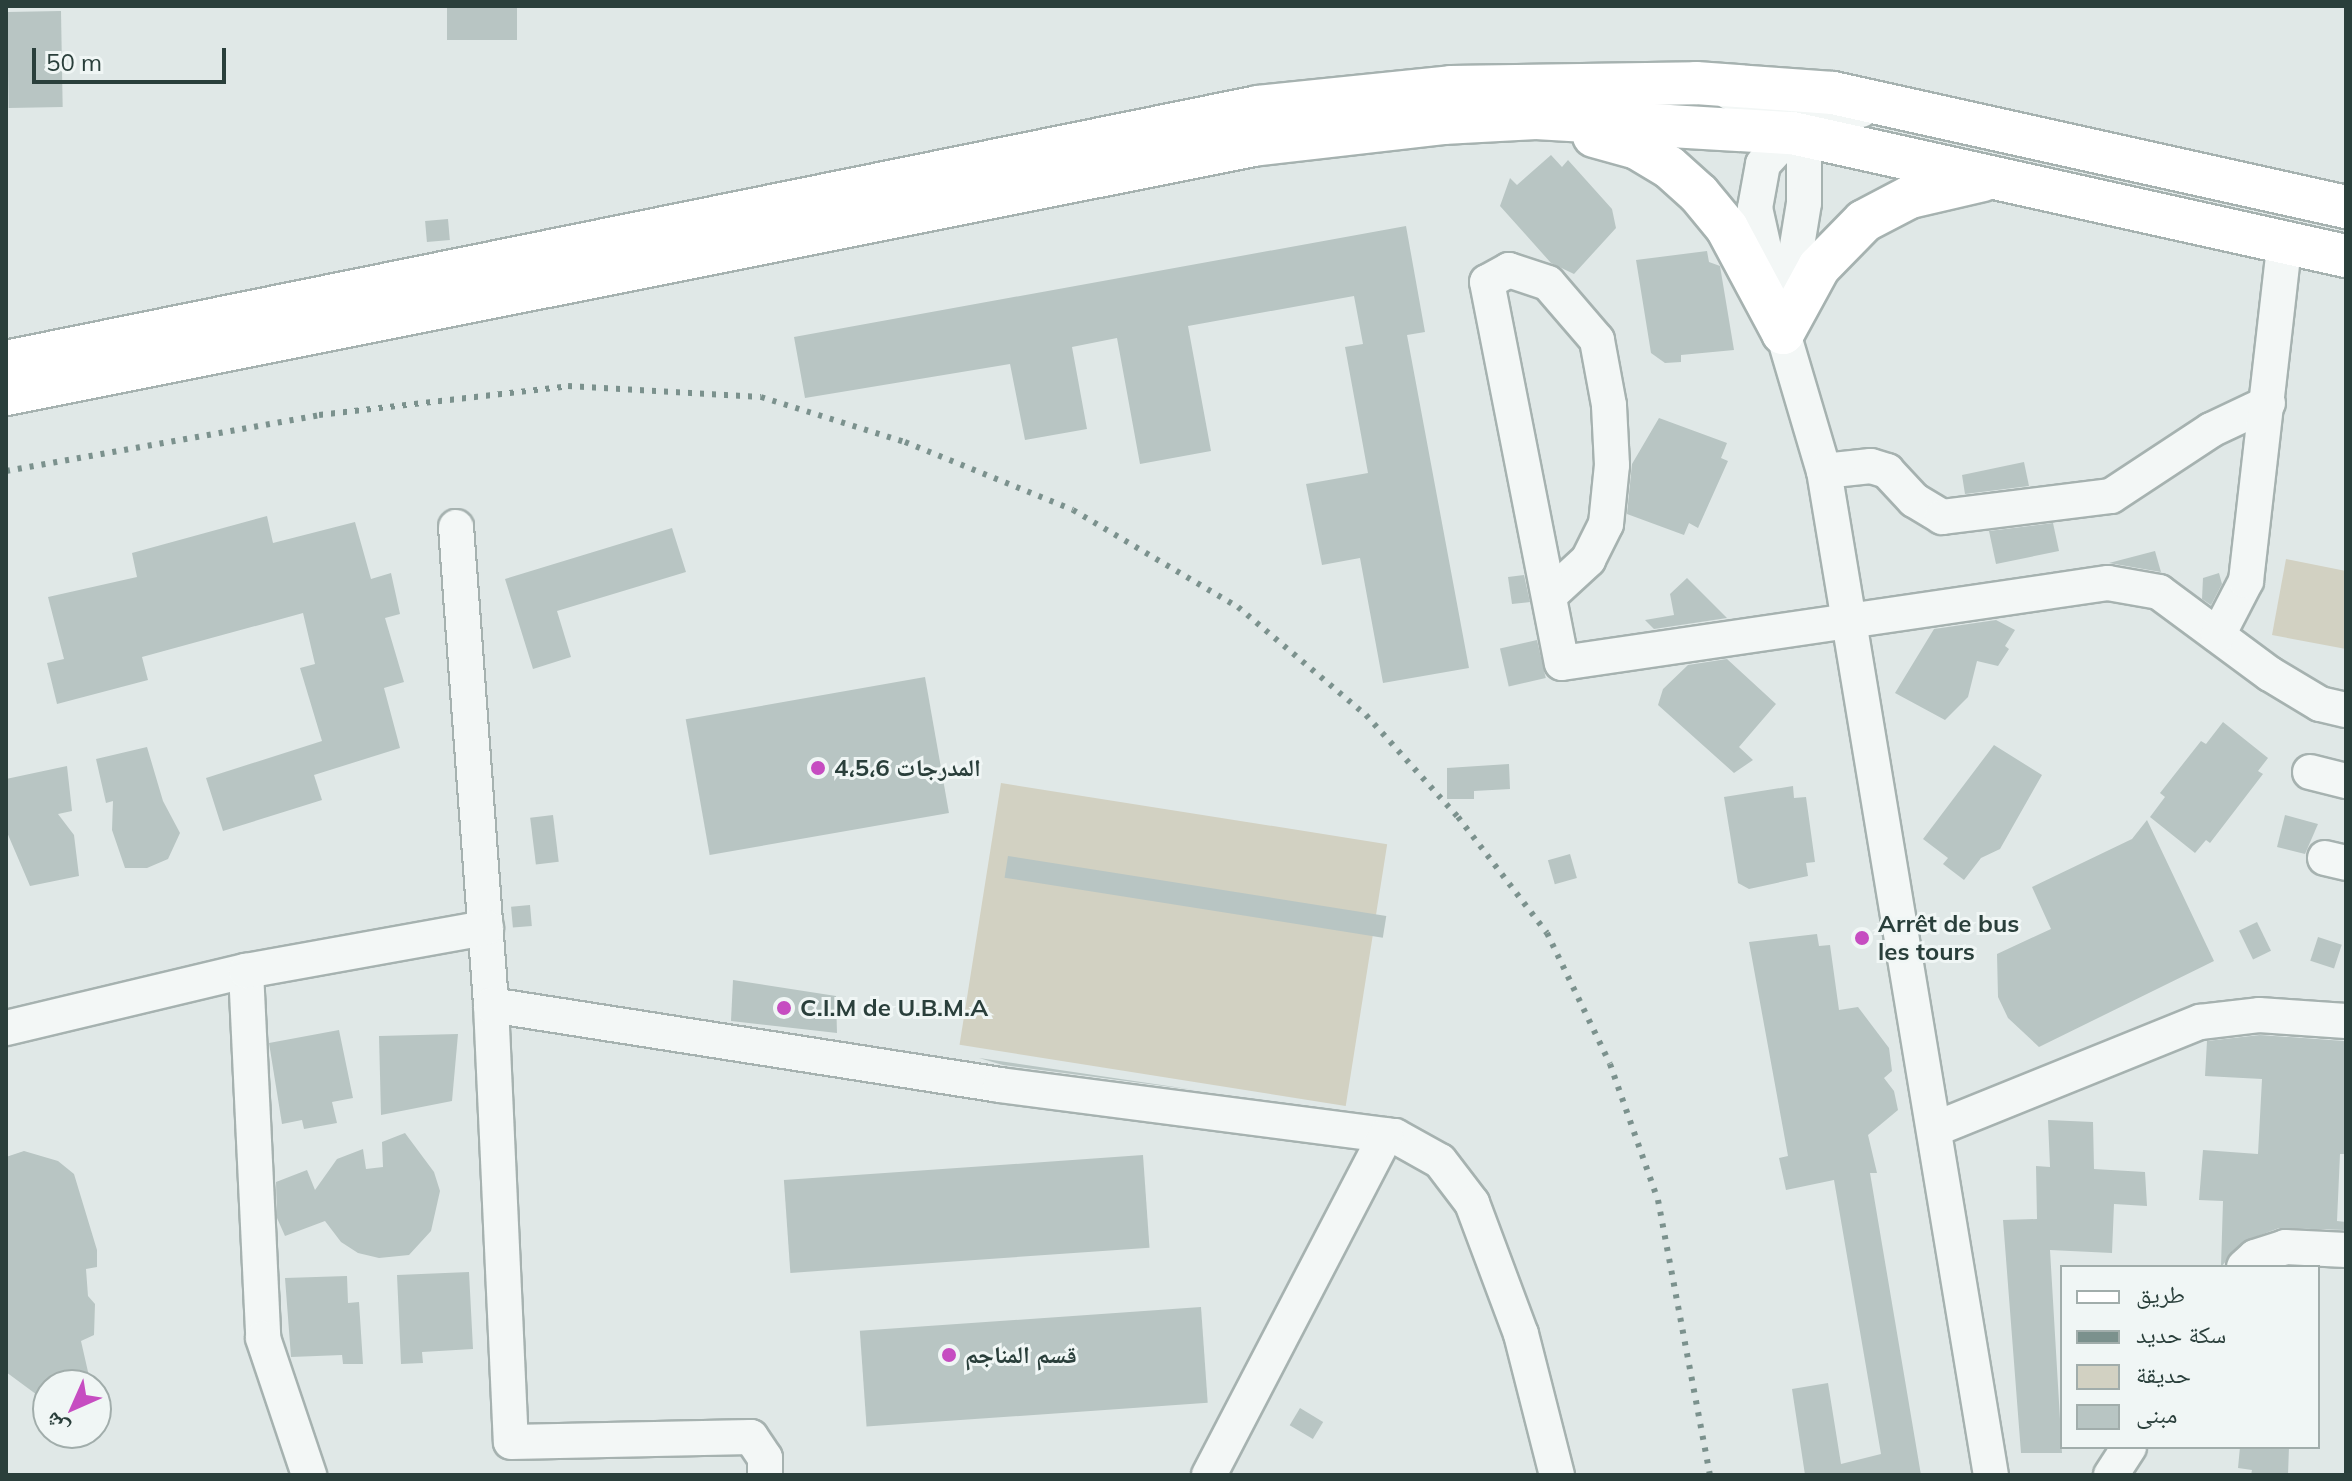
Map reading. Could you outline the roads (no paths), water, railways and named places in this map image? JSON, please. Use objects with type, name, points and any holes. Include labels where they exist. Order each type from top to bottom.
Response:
[{"type":"main road","points":[[6,362],[1258,107],[1451,87],[1696,83],[1773,85],[1908,110],[2346,207]]},
{"type":"main road","points":[[1536,118],[1637,148],[1669,167],[1727,228],[1783,333]]},
{"type":"main road","points":[[6,394],[1253,145],[1367,128],[1536,118],[1792,133],[2346,256]]},
{"type":"main road","points":[[1783,333],[1819,267],[1864,221],[1910,197],[1995,178]]},
{"type":"street","points":[[1696,83],[1765,104],[1792,133],[1804,153],[1804,194],[1783,333]]},
{"type":"street","points":[[1908,110],[1820,111],[1792,133],[1763,164],[1754,192],[1783,333],[1824,471],[1847,625],[1935,1129],[1991,1475]]},
{"type":"street","points":[[2218,635],[2246,581],[2285,240]]},
{"type":"street","points":[[1550,595],[1588,560],[1606,524],[1612,465],[1609,405],[1597,340],[1548,283],[1509,270],[1487,282],[1562,663],[1847,625],[2108,583],[2159,592],[2320,704],[2346,710]]},
{"type":"street","points":[[1824,471],[1871,466],[1887,471],[1914,500],[1942,517],[2111,496],[2211,430],[2268,403]]},
{"type":"street","points":[[456,527],[491,1005],[511,1442],[751,1437],[765,1458],[765,1475]]},
{"type":"street","points":[[2310,772],[2346,781]]},
{"type":"street","points":[[6,1028],[246,971],[486,928]]},
{"type":"street","points":[[246,971],[263,1338],[309,1475]]},
{"type":"street","points":[[491,1005],[1000,1085],[1386,1135],[1440,1161],[1472,1203],[1521,1334],[1557,1475]]},
{"type":"street","points":[[1935,1129],[2200,1022],[2259,1015],[2346,1021]]},
{"type":"street","points":[[1209,1475],[1386,1135]]},
{"type":"street","points":[[2246,1265],[2255,1257],[2285,1247],[2346,1250]]},
{"type":"street","points":[[2111,1475],[2128,1449]]},
{"type":"railway","points":[[6,471],[319,415],[568,386],[761,397],[905,442],[1073,510],[1238,607],[1366,715],[1458,817],[1547,933],[1610,1064],[1658,1200],[1710,1475]]},
{"type":"place","name":"المدرجات 4،5،6","points":[[818,768]]},
{"type":"place","name":"Arrêt de bus les tours","points":[[1862,938]]},
{"type":"place","name":"C.I.M de U.B.M.A","points":[[784,1008]]},
{"type":"place","name":"قسم المناجم","points":[[949,1355]]}]
